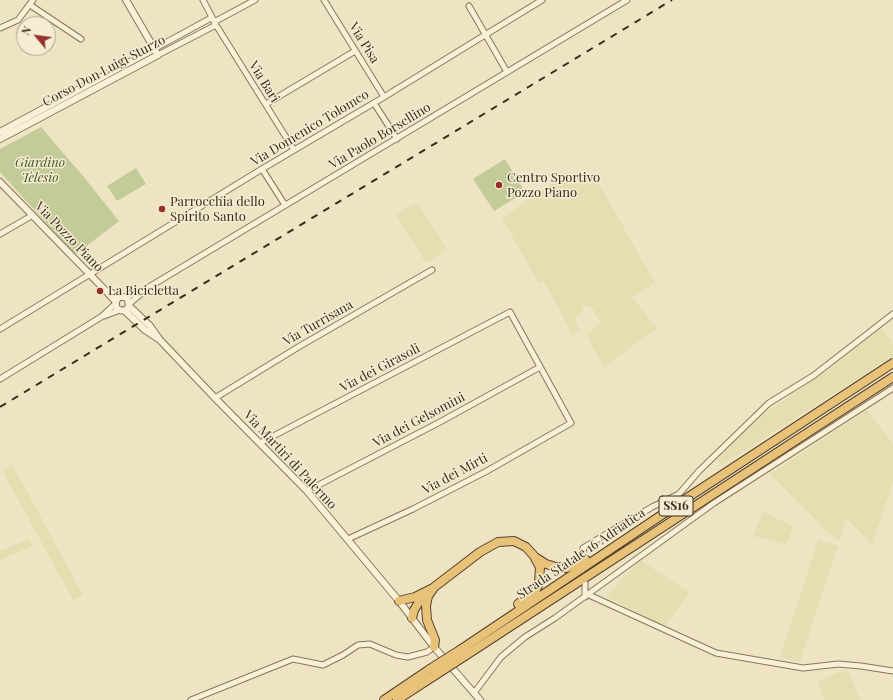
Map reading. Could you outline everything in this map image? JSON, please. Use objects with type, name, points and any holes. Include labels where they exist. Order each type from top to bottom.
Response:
[{"type":"highway","name":"Strada Statale 16 Adriatica","points":[[462,653],[474,640],[893,363]]},
{"type":"highway","name":"Strada Statale 16 Adriatica","points":[[397,700],[432,673],[462,653],[893,377]]},
{"type":"highway","name":"SS16","points":[[399,601],[415,597],[433,588],[480,552],[498,542],[514,541],[526,547],[535,557],[540,567],[539,583],[536,590],[530,596],[483,628],[474,640]]},
{"type":"highway","name":"SS16","points":[[535,557],[546,564],[567,568],[609,550]]},
{"type":"highway","points":[[433,588],[428,596],[426,606],[428,620],[435,640],[434,646]]},
{"type":"highway","points":[[412,618],[414,610],[424,593]]},
{"type":"highway","points":[[412,618],[419,614],[426,606]]},
{"type":"highway","name":"Strada Statale 16 Adriatica","points":[[384,700],[432,673]]},
{"type":"street","points":[[126,0],[158,55]]},
{"type":"street","name":"Via Bari","points":[[203,0],[214,22],[294,150]]},
{"type":"street","name":"Corso Don Luigi Sturzo","points":[[0,139],[158,55],[255,0]]},
{"type":"street","name":"Via Pisa","points":[[324,0],[384,97]]},
{"type":"street","name":"Via Domenico Tolomeo","points":[[0,329],[542,0]]},
{"type":"street","name":"Via Paolo Borsellino","points":[[119,300],[144,290],[627,0]]},
{"type":"street","points":[[0,28],[18,20],[31,2],[81,39]]},
{"type":"street","points":[[469,6],[506,72]]},
{"type":"street","name":"Corso Don Luigi Sturzo","points":[[0,132],[154,49],[214,22]]},
{"type":"street","points":[[266,104],[356,51]]},
{"type":"street","points":[[374,103],[397,139]]},
{"type":"street","points":[[262,169],[285,205]]},
{"type":"street","name":"Via Pozzo Piano","points":[[0,182],[106,290],[119,300],[128,300],[126,308]]},
{"type":"street","points":[[0,234],[33,215]]},
{"type":"street","name":"Via Turrisana","points":[[215,398],[300,346],[432,270]]},
{"type":"street","name":"Via Paolo Borsellino","points":[[126,308],[144,290]]},
{"type":"street","points":[[101,317],[119,300]]},
{"type":"street","name":"Via Pozzo Piano","points":[[119,300],[116,308],[126,308],[145,330],[160,340]]},
{"type":"street","points":[[0,379],[101,317],[126,308]]},
{"type":"street","name":"Via dei Girasoli","points":[[260,444],[510,312],[540,367]]},
{"type":"street","points":[[584,558],[583,548],[652,507],[679,494],[768,403],[813,376],[893,314]]},
{"type":"street","name":"Via Martiri di Palermo","points":[[160,340],[307,491],[399,601]]},
{"type":"street","name":"Via dei Mirti","points":[[348,539],[413,509],[570,423],[540,367]]},
{"type":"street","name":"Via dei Gelsomini","points":[[307,491],[433,426],[540,367]]},
{"type":"street","points":[[474,693],[500,657],[525,637],[587,596],[714,503],[893,388]]},
{"type":"street","points":[[585,583],[587,596]]},
{"type":"street","points":[[587,596],[716,653],[803,668],[838,664],[893,671]]},
{"type":"street","points":[[399,601],[434,646],[480,700]]},
{"type":"street","points":[[191,700],[293,659],[323,665],[343,655],[358,645],[370,644],[381,647],[396,655],[408,657],[427,652],[434,646]]},
{"type":"shaded area","points":[[568,172],[594,175],[655,283],[632,297],[657,328],[604,367],[586,334],[601,323],[592,308],[583,305],[582,313],[574,319],[580,331],[572,334],[544,281],[539,284],[502,218]]},
{"type":"shaded area","points":[[417,202],[447,250],[426,263],[396,215]]},
{"type":"shaded area","points":[[881,328],[893,343],[893,356],[722,465],[717,460],[736,439],[764,414],[825,372]]},
{"type":"shaded area","points":[[867,410],[893,444],[893,482],[872,545],[846,518],[840,541],[830,535],[770,474]]},
{"type":"shaded area","points":[[12,464],[83,595],[73,600],[2,470]]},
{"type":"shaded area","points":[[763,512],[794,527],[786,544],[753,536]]},
{"type":"shaded area","points":[[29,539],[32,546],[0,560],[0,551]]},
{"type":"shaded area","points":[[818,540],[838,546],[800,662],[780,657]]},
{"type":"shaded area","points":[[640,560],[690,593],[664,627],[606,596]]},
{"type":"shaded area","points":[[848,669],[860,700],[824,700],[817,681]]},
{"type":"green space","name":"Giardino Telesio","points":[[41,127],[119,221],[75,255],[0,172],[0,149]]},
{"type":"green space","name":"Centro Sportivo Pozzo Piano","points":[[505,159],[525,192],[494,211],[473,179]]},
{"type":"green space","points":[[136,168],[146,184],[117,201],[107,186]]},
{"type":"railway","points":[[0,407],[672,0]]},
{"type":"place","name":"Centro Sportivo Pozzo Piano","points":[[499,185]]},
{"type":"place","name":"Parrocchia dello Spirito Santo","points":[[162,209]]},
{"type":"place","name":"La Bicicletta","points":[[100,291]]}]
